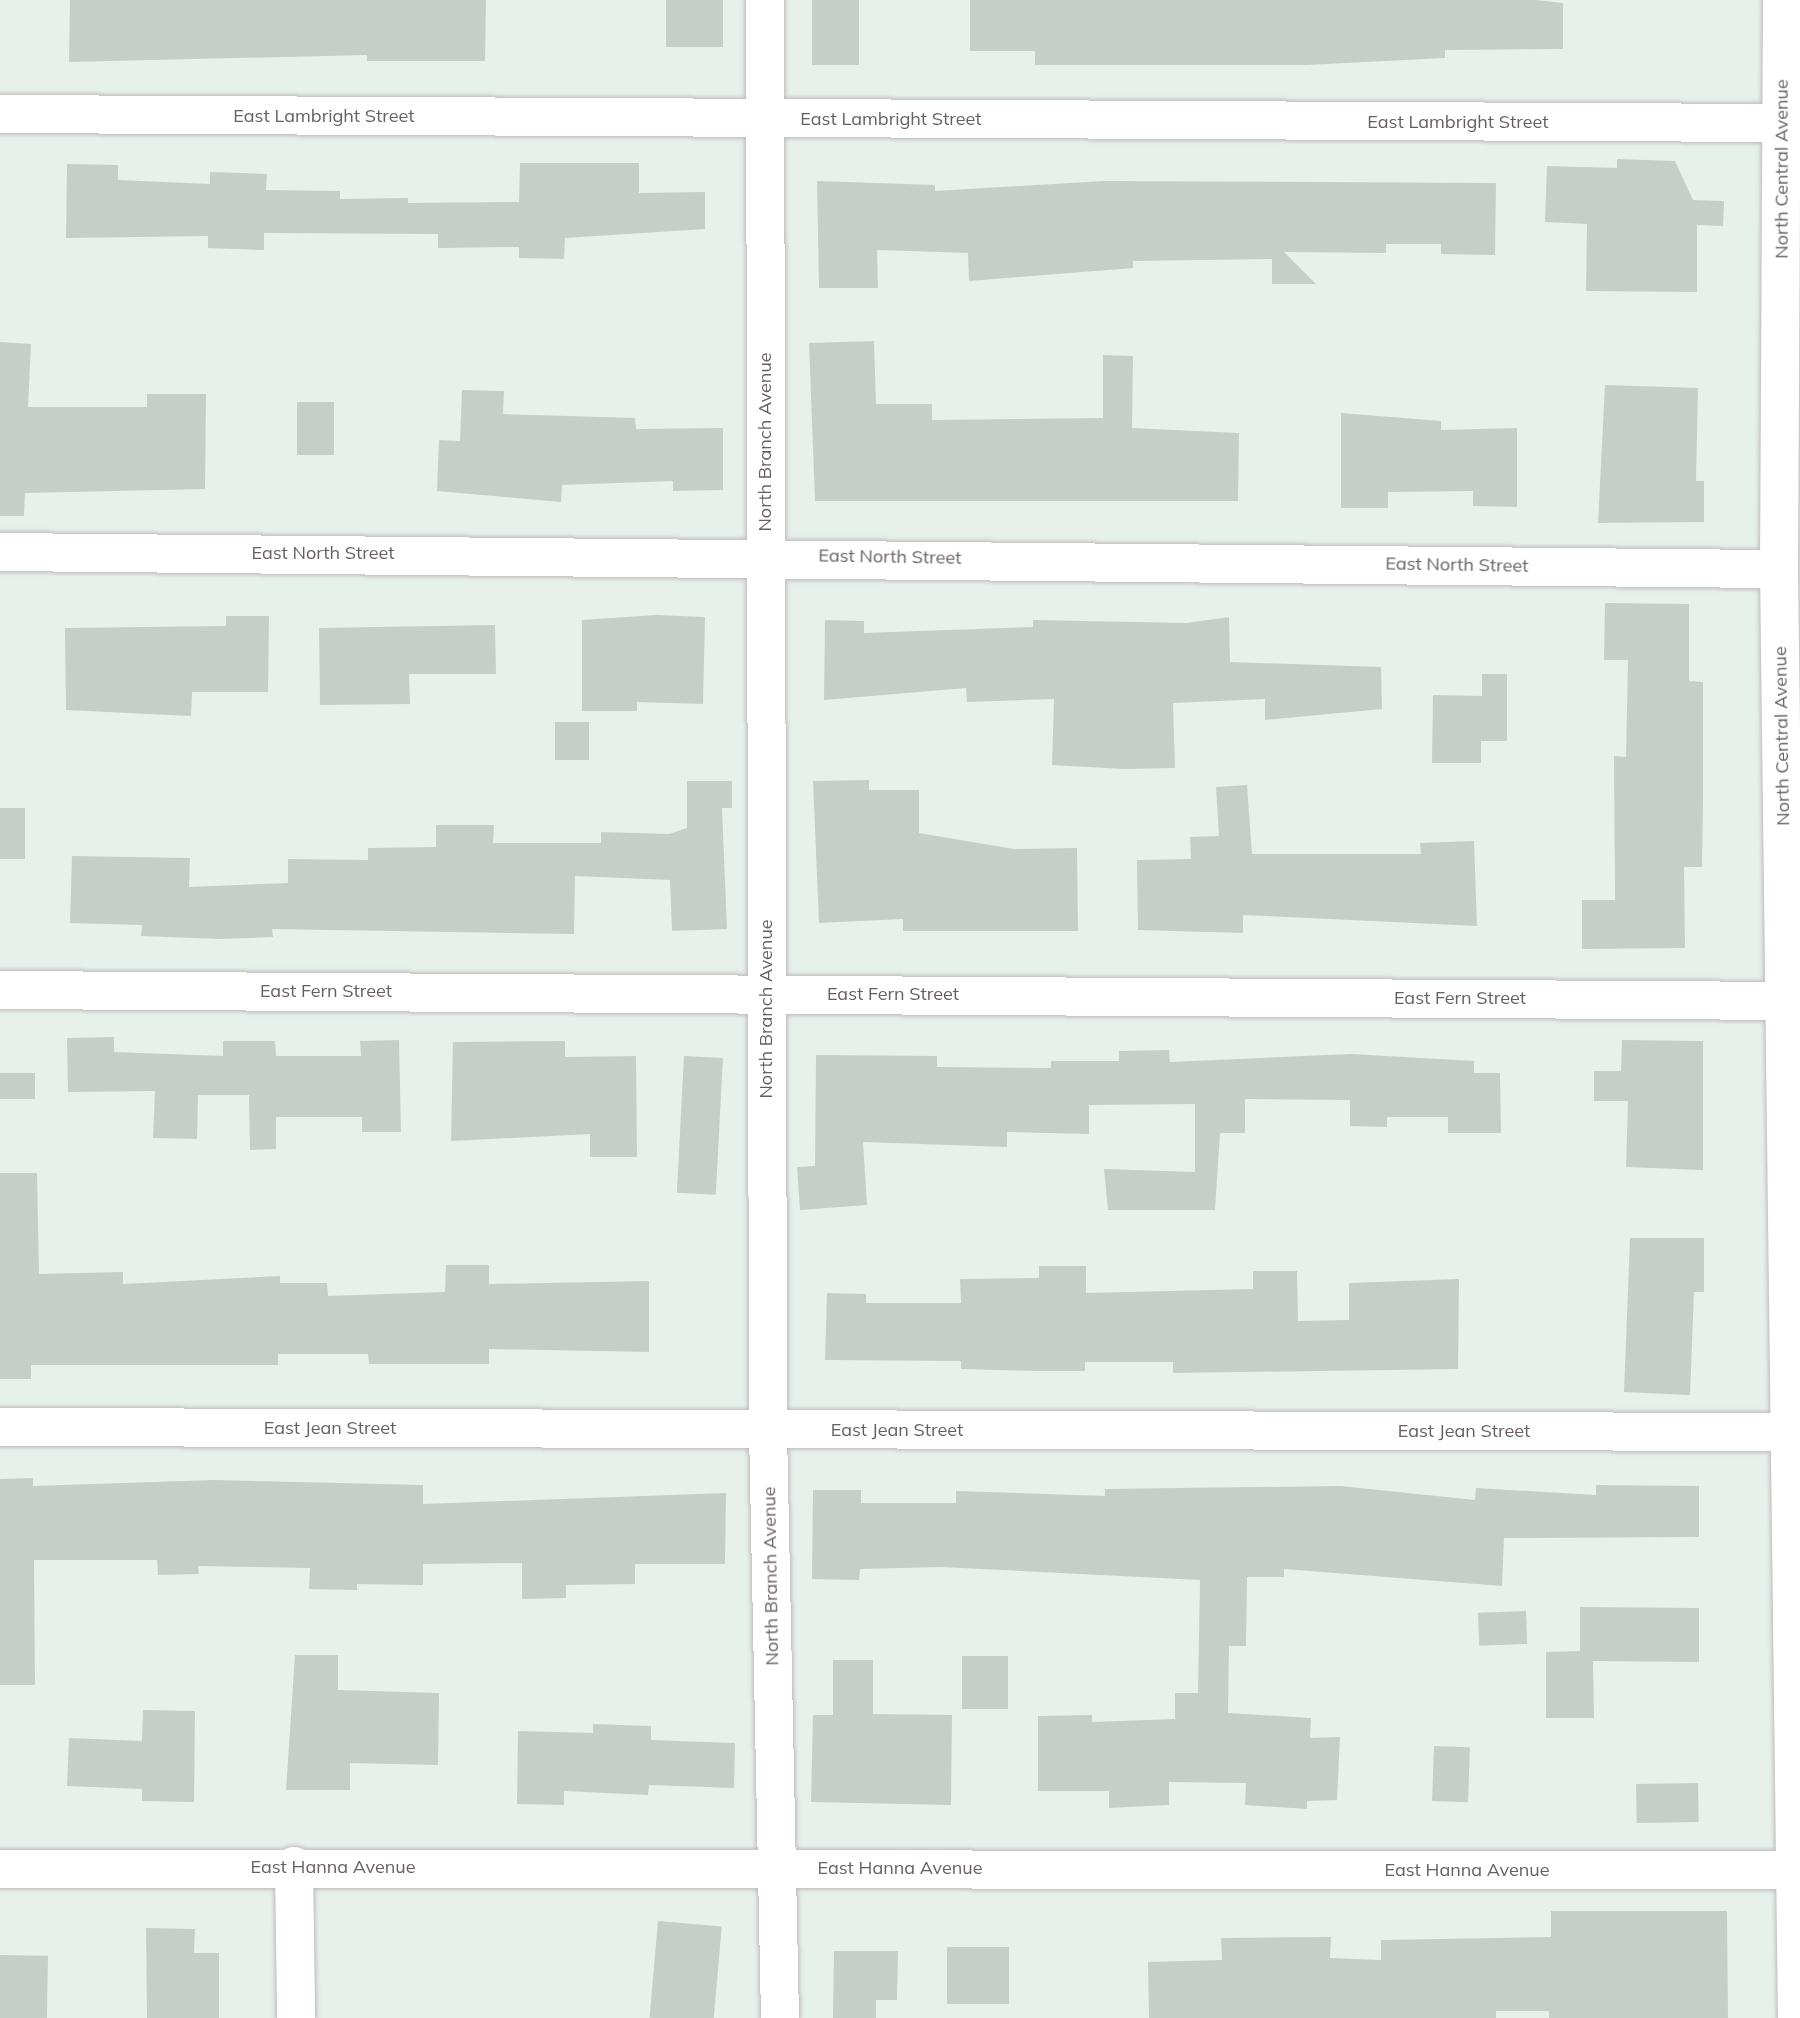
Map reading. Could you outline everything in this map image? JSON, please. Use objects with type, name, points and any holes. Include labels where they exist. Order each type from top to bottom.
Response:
[{"type":"street","name":"North Branch Avenue","points":[[765,0],[763,118],[768,1430],[780,2018]]},
{"type":"street","name":"North Central Avenue","points":[[1782,0],[1788,141],[1779,569],[1790,636],[1786,1001],[1795,1068],[1797,2018]]},
{"type":"street","name":"East Lambright Street","points":[[0,114],[763,118],[1788,141]]},
{"type":"street","name":"East North Street","points":[[0,552],[765,555],[1779,569]]},
{"type":"street","name":"East Fern Street","points":[[0,990],[1786,1001]]},
{"type":"street","name":"East Jean Street","points":[[0,1427],[1795,1432]]},
{"type":"street","name":"East Hanna Avenue","points":[[0,1869],[294,1866],[1798,1870]]},
{"type":"street","points":[[294,1866],[296,2018]]},
{"type":"building","points":[[70,0],[486,0],[485,61],[367,61],[367,55],[69,62]]},
{"type":"building","points":[[666,0],[723,0],[723,47],[666,47]]},
{"type":"building","points":[[812,0],[859,0],[859,65],[812,65]]},
{"type":"building","points":[[970,0],[1535,0],[1563,3],[1563,49],[1445,50],[1445,58],[1307,65],[1035,65],[1035,51],[970,51]]},
{"type":"building","points":[[1617,159],[1675,161],[1693,200],[1724,201],[1723,226],[1697,225],[1697,292],[1586,291],[1587,224],[1545,222],[1547,166],[1617,168]]},
{"type":"building","points":[[520,163],[639,163],[639,193],[705,192],[705,229],[565,238],[564,259],[519,258],[519,247],[438,248],[438,234],[264,233],[264,250],[208,248],[208,236],[66,238],[67,164],[118,165],[118,180],[210,184],[210,172],[267,174],[266,190],[340,191],[340,199],[408,198],[408,203],[519,202]]},
{"type":"building","points":[[817,181],[935,185],[935,191],[1104,181],[1496,183],[1495,255],[1441,254],[1441,244],[1386,244],[1386,253],[1284,252],[1316,284],[1272,284],[1272,259],[1133,261],[1133,268],[969,281],[968,253],[877,250],[878,288],[819,288]]},
{"type":"building","points":[[874,341],[876,404],[932,404],[932,420],[1103,418],[1103,355],[1133,356],[1132,428],[1239,433],[1238,501],[815,501],[809,343]]},
{"type":"building","points":[[0,342],[31,344],[28,407],[147,407],[147,394],[206,394],[205,489],[25,493],[24,516],[0,516]]},
{"type":"building","points":[[1605,385],[1698,388],[1696,481],[1704,481],[1704,522],[1598,523]]},
{"type":"building","points":[[462,390],[504,391],[503,414],[635,418],[636,429],[723,428],[723,490],[673,491],[673,481],[562,485],[561,502],[437,491],[439,440],[460,441]]},
{"type":"building","points":[[297,402],[334,402],[334,455],[297,455]]},
{"type":"building","points":[[1341,413],[1441,421],[1441,430],[1517,428],[1517,507],[1473,506],[1473,491],[1388,492],[1388,508],[1341,508]]},
{"type":"building","points":[[1605,603],[1689,604],[1689,681],[1703,682],[1703,799],[1702,867],[1684,867],[1685,948],[1582,949],[1582,900],[1615,900],[1614,756],[1626,757],[1628,660],[1604,660]]},
{"type":"building","points":[[656,615],[705,617],[703,704],[637,702],[637,711],[582,711],[582,620]]},
{"type":"building","points":[[226,616],[269,616],[268,692],[192,692],[191,716],[66,710],[65,628],[226,626]]},
{"type":"building","points":[[1229,617],[1230,662],[1381,667],[1382,709],[1265,720],[1265,699],[1173,703],[1175,768],[1124,769],[1052,765],[1054,699],[967,702],[966,688],[824,700],[825,620],[864,621],[864,633],[1033,627],[1033,620],[1187,623]]},
{"type":"building","points":[[495,625],[496,674],[409,674],[410,704],[320,705],[319,628]]},
{"type":"building","points":[[1482,674],[1507,674],[1507,741],[1481,741],[1481,763],[1432,763],[1433,695],[1482,696]]},
{"type":"building","points":[[555,722],[589,722],[589,760],[555,760]]},
{"type":"building","points":[[869,780],[869,790],[919,790],[919,833],[1014,849],[1077,848],[1078,931],[903,931],[903,919],[819,923],[813,781]]},
{"type":"building","points":[[687,781],[732,781],[732,808],[722,808],[727,929],[672,931],[670,880],[575,876],[574,934],[272,929],[273,937],[221,939],[141,936],[142,925],[70,923],[72,856],[190,858],[189,887],[288,883],[288,859],[368,860],[368,848],[436,847],[436,825],[494,825],[493,843],[601,843],[601,832],[669,834],[687,828]]},
{"type":"building","points":[[1247,785],[1252,854],[1421,854],[1420,843],[1474,841],[1477,926],[1243,915],[1243,933],[1138,930],[1137,860],[1191,859],[1190,837],[1219,836],[1216,787]]},
{"type":"building","points":[[0,808],[25,808],[25,859],[0,859]]},
{"type":"building","points":[[114,1037],[114,1052],[223,1056],[223,1041],[275,1041],[276,1056],[361,1056],[360,1041],[399,1040],[401,1132],[362,1132],[362,1117],[276,1117],[276,1149],[250,1150],[249,1095],[198,1095],[197,1139],[153,1138],[155,1091],[68,1092],[67,1038]]},
{"type":"building","points":[[1622,1040],[1703,1041],[1703,1170],[1626,1167],[1628,1101],[1594,1101],[1594,1071],[1621,1071]]},
{"type":"building","points":[[565,1041],[565,1057],[636,1056],[637,1157],[590,1157],[590,1134],[451,1141],[453,1042]]},
{"type":"building","points":[[1169,1050],[1170,1062],[1351,1054],[1474,1061],[1474,1073],[1500,1073],[1501,1133],[1448,1133],[1448,1117],[1387,1117],[1387,1127],[1350,1126],[1350,1100],[1245,1099],[1245,1133],[1220,1133],[1215,1210],[1108,1210],[1104,1169],[1195,1172],[1195,1104],[1089,1105],[1089,1134],[1007,1132],[1007,1147],[863,1142],[867,1205],[800,1210],[797,1167],[815,1166],[816,1055],[937,1056],[937,1067],[1051,1068],[1051,1061],[1119,1061],[1119,1051]]},
{"type":"building","points":[[684,1056],[723,1058],[716,1195],[677,1193]]},
{"type":"building","points":[[0,1073],[35,1073],[35,1099],[0,1099]]},
{"type":"building","points":[[0,1173],[37,1173],[39,1274],[123,1272],[123,1284],[280,1276],[280,1283],[327,1283],[328,1296],[445,1292],[446,1265],[489,1265],[489,1284],[649,1281],[649,1352],[489,1349],[489,1364],[369,1364],[368,1354],[278,1354],[278,1365],[31,1365],[31,1379],[0,1379]]},
{"type":"building","points":[[1630,1238],[1704,1238],[1704,1292],[1694,1292],[1690,1395],[1624,1392]]},
{"type":"building","points":[[1039,1266],[1086,1266],[1086,1293],[1253,1289],[1253,1271],[1297,1271],[1298,1321],[1349,1320],[1349,1283],[1459,1279],[1458,1369],[1173,1373],[1173,1362],[1085,1362],[1085,1371],[1037,1371],[961,1369],[961,1361],[825,1360],[827,1293],[866,1294],[866,1303],[961,1303],[960,1279],[1039,1278]]},
{"type":"building","points":[[33,1478],[33,1486],[214,1480],[423,1485],[423,1504],[726,1493],[725,1564],[635,1564],[635,1584],[566,1585],[566,1598],[522,1599],[522,1563],[423,1564],[423,1585],[357,1584],[357,1590],[309,1589],[310,1568],[198,1566],[199,1574],[158,1575],[157,1560],[34,1560],[35,1685],[0,1685],[0,1479]]},
{"type":"building","points":[[1596,1485],[1699,1486],[1699,1537],[1504,1538],[1502,1586],[1284,1569],[1284,1577],[1247,1577],[1246,1646],[1229,1646],[1228,1713],[1311,1718],[1310,1738],[1340,1737],[1337,1800],[1307,1801],[1307,1809],[1245,1805],[1246,1783],[1169,1782],[1169,1805],[1109,1808],[1109,1791],[1038,1791],[1038,1716],[1092,1715],[1092,1722],[1175,1719],[1175,1693],[1198,1693],[1200,1580],[941,1567],[860,1569],[859,1580],[812,1579],[813,1490],[861,1490],[861,1503],[956,1503],[956,1491],[1105,1496],[1105,1489],[1340,1486],[1475,1500],[1476,1488],[1596,1495]]},
{"type":"building","points":[[1580,1607],[1699,1608],[1699,1662],[1593,1661],[1594,1718],[1546,1718],[1546,1652],[1580,1651]]},
{"type":"building","points":[[1526,1611],[1527,1644],[1479,1646],[1478,1613]]},
{"type":"building","points":[[295,1655],[338,1655],[338,1690],[439,1693],[438,1765],[350,1763],[350,1790],[286,1790]]},
{"type":"building","points":[[962,1656],[1008,1656],[1008,1709],[962,1709]]},
{"type":"building","points":[[833,1660],[873,1660],[873,1714],[952,1715],[951,1805],[811,1802],[813,1715],[833,1715]]},
{"type":"building","points":[[143,1710],[195,1711],[194,1802],[142,1801],[142,1789],[67,1786],[69,1738],[142,1741]]},
{"type":"building","points":[[593,1724],[651,1726],[651,1740],[735,1743],[734,1788],[649,1785],[648,1795],[564,1791],[564,1805],[517,1804],[518,1731],[593,1733]]},
{"type":"building","points":[[1434,1746],[1470,1747],[1468,1802],[1432,1801]]},
{"type":"building","points":[[1698,1783],[1699,1822],[1637,1823],[1636,1784]]},
{"type":"building","points":[[1551,1911],[1727,1911],[1728,2018],[1549,2018],[1549,2011],[1496,2011],[1496,2018],[1149,2018],[1148,1962],[1222,1960],[1221,1938],[1331,1937],[1330,1958],[1381,1960],[1381,1940],[1551,1937]]},
{"type":"building","points":[[658,1921],[722,1927],[714,2018],[650,2018]]},
{"type":"building","points":[[146,1928],[195,1929],[194,1953],[219,1953],[219,2018],[147,2018]]},
{"type":"building","points":[[947,1947],[1009,1947],[1009,2004],[947,2004]]},
{"type":"building","points":[[834,1951],[898,1951],[897,2000],[876,2000],[876,2018],[833,2018]]},
{"type":"building","points":[[0,1955],[48,1956],[47,2018],[0,2018]]}]
